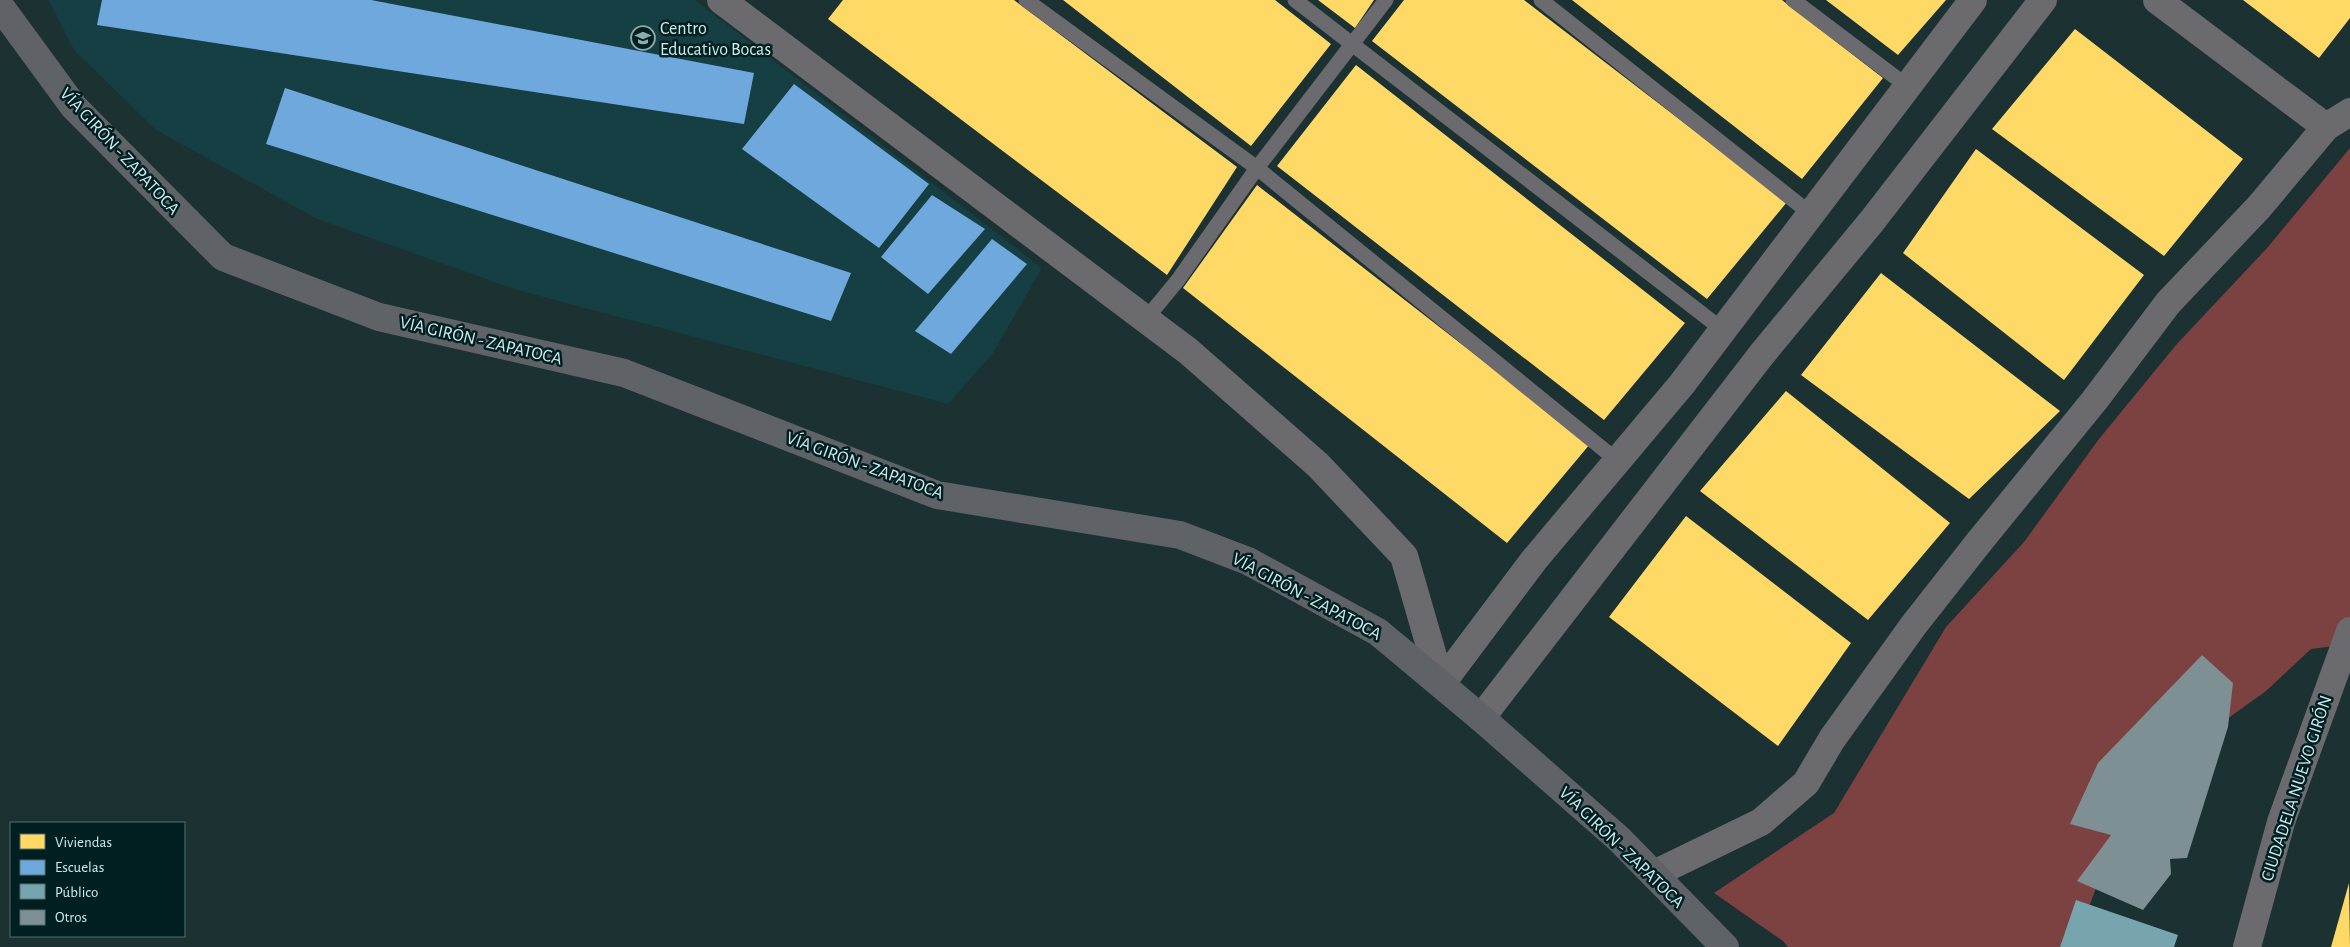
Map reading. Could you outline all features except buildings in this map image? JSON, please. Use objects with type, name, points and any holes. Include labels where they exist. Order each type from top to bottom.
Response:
[{"type":"main road","name":"VÍA GIRÓN - ZAPATOCA","points":[[0,6],[74,107],[223,257],[379,317],[624,373],[937,495],[1180,535],[1248,561],[1378,632],[1482,718],[1620,839],[1724,947]]},
{"type":"street","points":[[722,0],[753,10],[1145,320],[1188,351],[1318,466],[1404,556],[1441,684]]},
{"type":"street","points":[[1441,684],[1534,560],[1619,462],[1723,330],[1973,0]]},
{"type":"street","points":[[1482,718],[1762,354],[1872,221],[2043,0]]},
{"type":"street","points":[[2157,0],[2326,127]]},
{"type":"street","points":[[1654,874],[1761,822],[1806,783],[1832,739],[1913,626],[1985,534],[2094,401],[2168,303],[2259,207],[2326,127],[2350,112]]},
{"type":"street","name":"CIUDADELA NUEVO GIRÓN","points":[[2247,947],[2281,822],[2350,631]]},
{"type":"lane","points":[[1026,0],[1257,168],[1619,462]]},
{"type":"lane","points":[[1295,0],[1723,330]]},
{"type":"lane","points":[[1145,320],[1178,280],[1257,168],[1386,0]]},
{"type":"lane","points":[[1541,0],[1810,214]]},
{"type":"lane","points":[[1793,0],[1907,86]]},
{"type":"shaded area","points":[[49,0],[695,0],[1042,268],[993,353],[948,404],[517,290],[317,219],[156,130],[74,50]]},
{"type":"shaded area","points":[[2350,148],[2350,644],[2311,649],[2266,691],[2156,770],[2113,841],[2088,910],[2111,947],[1788,947],[1783,941],[1714,893],[1834,813],[1946,627],[2024,542],[2099,439],[2176,345],[2268,247]]},
{"type":"place","name":"Centro Educativo Bocas","points":[[643,38]]}]
